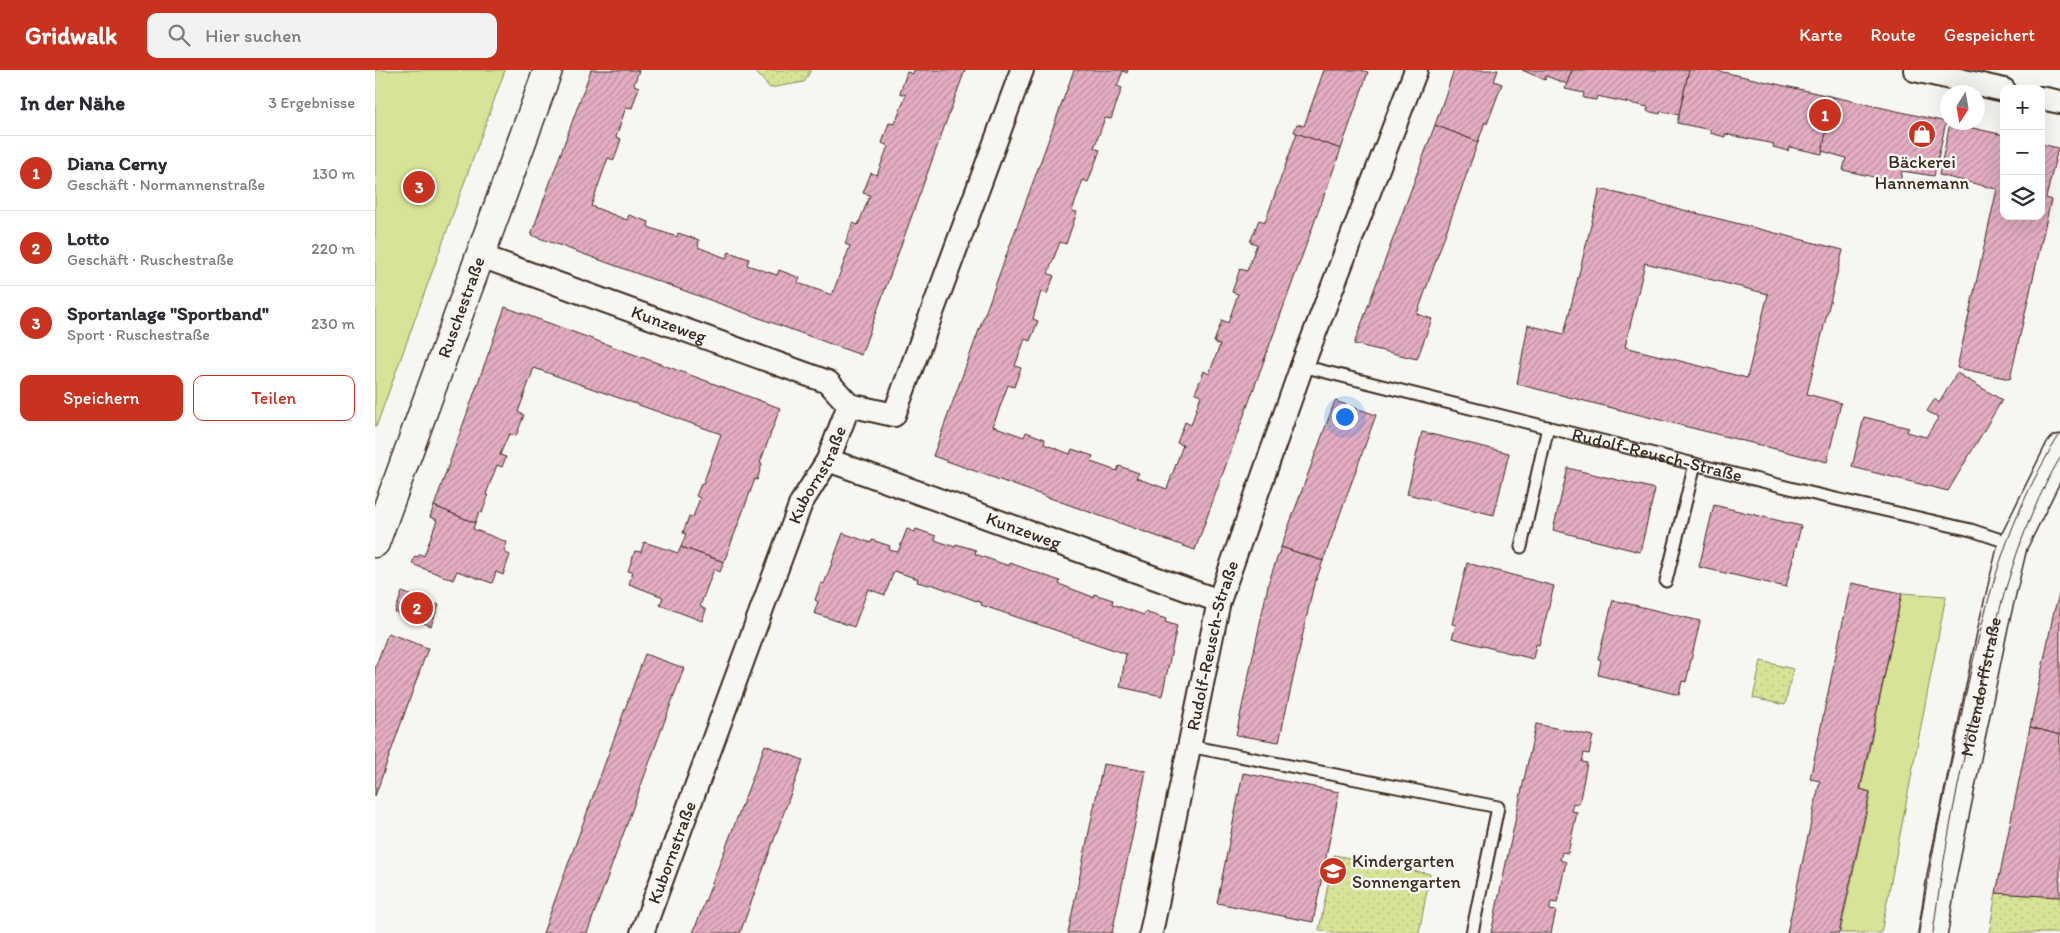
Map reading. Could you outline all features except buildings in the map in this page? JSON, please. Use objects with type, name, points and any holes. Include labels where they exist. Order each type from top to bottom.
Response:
[{"type":"street","name":"Ruschestraße","points":[[375,543],[548,70]]},
{"type":"street","name":"Kubornstraße","points":[[642,933],[801,504],[828,460],[849,405],[894,415],[1022,70]]},
{"type":"street","name":"Rudolf-Reusch-Straße","points":[[1151,933],[1219,601],[1302,366],[1416,70]]},
{"type":"street","points":[[1915,70],[2000,89]]},
{"type":"street","points":[[2045,99],[2060,102]]},
{"type":"street","name":"Kunzeweg","points":[[481,256],[828,382],[849,405]]},
{"type":"street","name":"Möllendorffstraße","points":[[1933,933],[1943,866],[1994,623],[2013,544],[2060,449]]},
{"type":"street","name":"Kunzeweg","points":[[828,460],[1219,601]]},
{"type":"lane","name":"Rudolf-Reusch-Straße","points":[[1302,366],[1906,517],[1971,530],[2013,544]]},
{"type":"lane","points":[[1521,547],[1548,428]]},
{"type":"lane","points":[[1666,581],[1695,464]]},
{"type":"lane","points":[[1189,746],[1498,806],[1471,933]]},
{"type":"green space","points":[[375,70],[505,70],[376,427],[375,427]]},
{"type":"green space","points":[[754,70],[811,70],[804,82],[770,88]]},
{"type":"green space","points":[[1902,593],[1946,596],[1881,933],[1840,933],[1871,792],[1861,789]]},
{"type":"green space","points":[[1761,661],[1793,669],[1785,705],[1753,698]]},
{"type":"green space","points":[[1334,855],[1430,874],[1419,933],[1335,933],[1319,930]]},
{"type":"green space","points":[[1996,893],[2060,897],[2060,933],[1989,933]]},
{"type":"tram line","points":[[1919,933],[1927,884],[1974,656],[1994,580],[2021,506],[2060,434]]},
{"type":"tram line","points":[[1933,933],[1942,870],[1960,776],[1996,625],[2022,539],[2033,511],[2060,458]]},
{"type":"place","name":"Diana Cerny","points":[[1825,115]]},
{"type":"place","name":"Bäckerei Hannemann","points":[[1922,134]]},
{"type":"place","name":"Sportanlage \"Sportband\"","points":[[419,187]]},
{"type":"place","name":"Lotto","points":[[417,608]]},
{"type":"place","name":"Kindergarten Sonnengarten","points":[[1333,871]]}]
